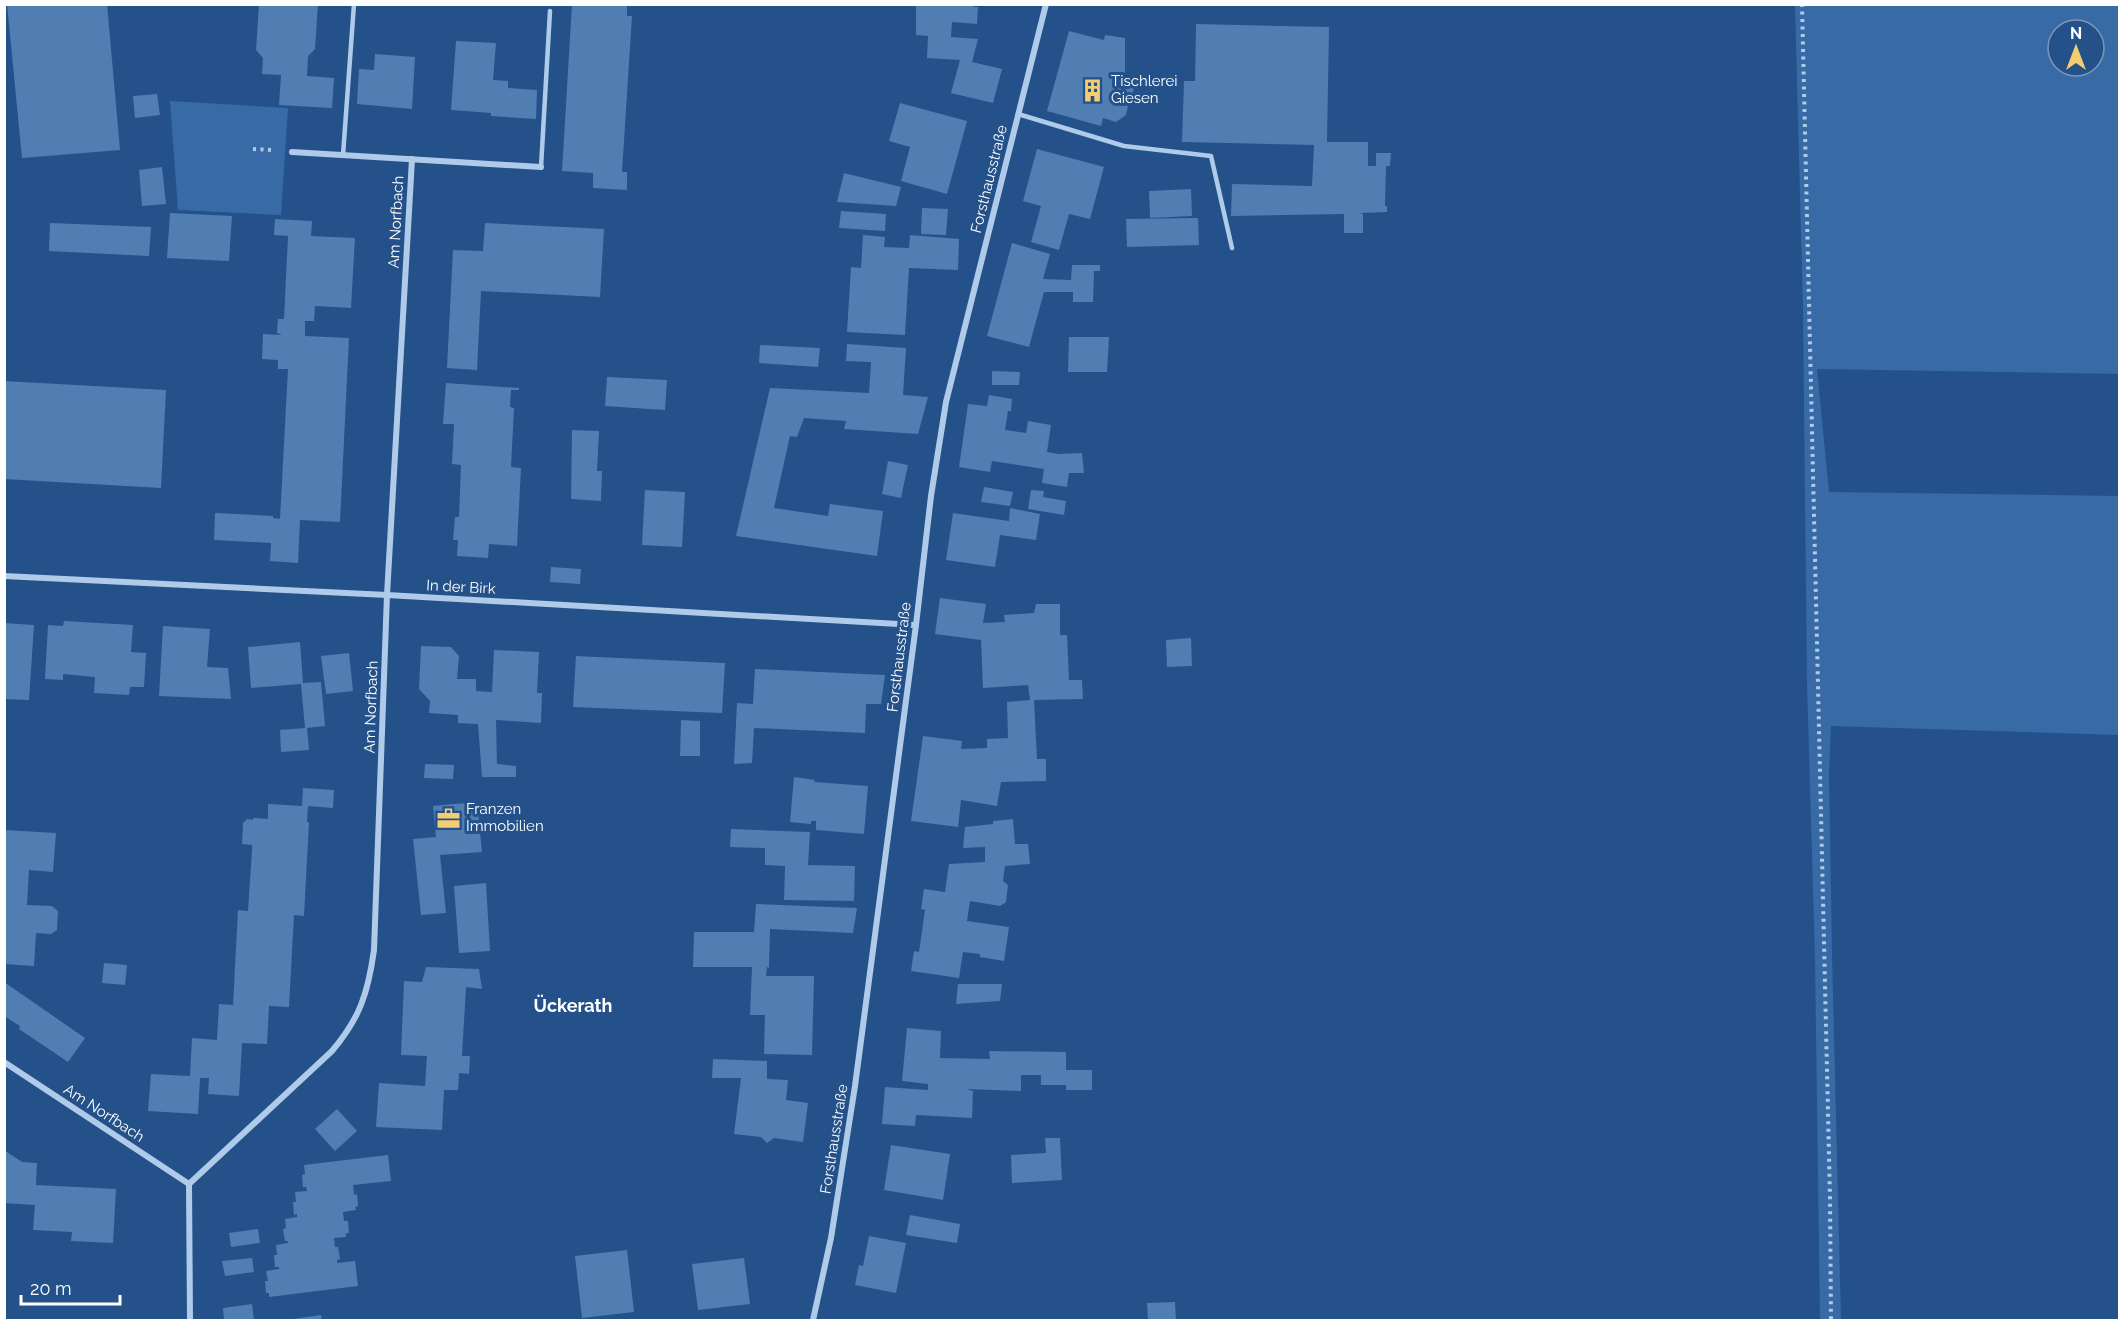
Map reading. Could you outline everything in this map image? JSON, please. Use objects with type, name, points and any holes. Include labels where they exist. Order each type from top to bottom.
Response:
[{"type":"street","name":"Forsthausstraße","points":[[813,1320],[831,1238],[855,1086],[945,402],[1046,4]]},
{"type":"street","name":"Am Norfbach","points":[[292,152],[541,167]]},
{"type":"street","name":"Am Norfbach","points":[[4,1062],[189,1184],[332,1051],[348,1033],[362,1006],[369,983],[374,950],[387,595],[412,159]]},
{"type":"street","name":"In der Birk","points":[[4,576],[916,625]]},
{"type":"street","points":[[189,1184],[190,1320]]},
{"type":"lane","points":[[343,155],[354,4]]},
{"type":"lane","name":"Am Norfbach","points":[[541,167],[550,11]]},
{"type":"lane","points":[[1018,114],[1124,146],[1211,156],[1232,248]]},
{"type":"path","points":[[1802,4],[1831,1320]]},
{"type":"shaded area","points":[[1795,5],[2120,5],[2119,374],[1817,369],[1829,492],[2120,496],[2119,735],[1831,726],[1829,776],[1841,1320],[1820,1320],[1815,958],[1807,683],[1803,309]]},
{"type":"shaded area","points":[[170,101],[288,108],[281,215],[178,210]]},
{"type":"building","points":[[7,4],[107,4],[120,150],[22,158]]},
{"type":"building","points":[[259,4],[318,4],[315,49],[308,56],[307,76],[334,78],[332,108],[279,105],[281,75],[262,74],[263,58],[256,50]]},
{"type":"building","points":[[572,4],[627,4],[627,16],[632,16],[622,172],[627,172],[627,190],[593,188],[593,173],[562,171]]},
{"type":"building","points":[[916,4],[973,4],[973,7],[978,7],[977,24],[952,22],[951,37],[978,39],[972,62],[1002,69],[993,103],[951,93],[960,60],[927,58],[928,36],[916,35]]},
{"type":"building","points":[[1196,24],[1329,27],[1327,142],[1368,142],[1368,166],[1376,166],[1376,153],[1391,153],[1390,166],[1386,166],[1385,206],[1387,206],[1387,212],[1360,213],[1363,214],[1363,233],[1344,233],[1344,214],[1231,216],[1232,184],[1312,186],[1314,145],[1182,142],[1184,81],[1195,81]]},
{"type":"building","points":[[1069,31],[1104,40],[1105,35],[1125,38],[1125,80],[1135,80],[1131,106],[1128,105],[1126,115],[1116,122],[1103,118],[1101,126],[1047,111]]},
{"type":"building","points":[[456,41],[496,43],[493,80],[508,81],[508,88],[537,90],[536,119],[451,110]]},
{"type":"building","points":[[375,54],[415,57],[412,109],[357,104],[359,69],[374,70]]},
{"type":"building","points":[[157,94],[160,115],[135,118],[133,96]]},
{"type":"building","points":[[900,103],[967,121],[947,194],[901,181],[910,147],[889,141]]},
{"type":"building","points":[[1037,149],[1104,167],[1090,219],[1069,214],[1059,250],[1031,242],[1041,206],[1023,201]]},
{"type":"building","points":[[162,167],[166,204],[142,206],[139,170]]},
{"type":"building","points":[[844,173],[901,187],[896,206],[837,202]]},
{"type":"building","points":[[1191,189],[1192,216],[1150,218],[1149,191]]},
{"type":"building","points":[[922,208],[948,209],[946,235],[921,234]]},
{"type":"building","points":[[841,211],[886,214],[885,231],[839,228]]},
{"type":"building","points":[[170,213],[232,216],[229,261],[167,258]]},
{"type":"building","points":[[1198,218],[1199,245],[1127,247],[1126,219]]},
{"type":"building","points":[[275,219],[312,221],[311,236],[355,238],[351,308],[315,306],[314,321],[305,321],[305,336],[349,338],[340,522],[300,520],[298,563],[270,561],[271,543],[214,540],[215,513],[273,516],[273,518],[280,519],[288,369],[278,369],[278,360],[262,359],[263,334],[282,335],[277,333],[278,319],[284,319],[288,236],[274,235]]},
{"type":"building","points":[[50,223],[151,227],[149,256],[49,251]]},
{"type":"building","points":[[485,223],[604,229],[600,297],[481,291],[477,370],[447,368],[453,250],[483,251]]},
{"type":"building","points":[[863,235],[885,237],[884,247],[909,248],[910,235],[959,239],[958,270],[909,268],[905,335],[847,332],[851,267],[861,268]]},
{"type":"building","points":[[1012,243],[1050,254],[1043,279],[1071,280],[1072,265],[1100,265],[1100,271],[1094,271],[1093,302],[1073,302],[1073,292],[1044,292],[1029,347],[987,336]]},
{"type":"building","points":[[1069,337],[1109,337],[1107,372],[1068,372]]},
{"type":"building","points":[[847,344],[906,348],[903,395],[928,397],[918,434],[844,429],[846,421],[804,418],[797,437],[790,436],[774,508],[828,516],[830,504],[883,511],[877,556],[736,536],[770,388],[869,393],[871,362],[846,361]]},
{"type":"building","points":[[760,345],[820,348],[818,367],[759,363]]},
{"type":"building","points":[[992,371],[1020,372],[1019,385],[992,385]]},
{"type":"building","points":[[607,377],[667,380],[665,410],[605,406]]},
{"type":"building","points":[[4,381],[166,390],[161,488],[4,479]]},
{"type":"building","points":[[446,383],[519,388],[519,390],[511,390],[510,407],[514,408],[511,467],[521,468],[517,546],[489,544],[488,558],[457,556],[458,540],[453,540],[455,517],[459,517],[461,465],[452,464],[454,424],[443,424]]},
{"type":"building","points":[[989,395],[1012,399],[1005,430],[1026,433],[1028,421],[1051,425],[1047,452],[1082,453],[1084,473],[1069,473],[1067,487],[1042,483],[1044,469],[992,461],[990,472],[959,467],[968,404],[987,406]]},
{"type":"building","points":[[572,430],[599,431],[597,471],[602,471],[601,501],[571,499]]},
{"type":"building","points":[[888,461],[908,465],[901,498],[882,494]]},
{"type":"building","points":[[984,487],[1013,492],[1010,506],[981,502]]},
{"type":"building","points":[[645,490],[685,492],[682,547],[642,545]]},
{"type":"building","points":[[1031,490],[1044,491],[1043,497],[1066,501],[1064,515],[1028,509]]},
{"type":"building","points":[[1010,508],[1040,514],[1036,540],[1000,535],[995,567],[946,560],[953,513],[1009,521]]},
{"type":"building","points":[[551,567],[581,569],[580,584],[550,582]]},
{"type":"building","points":[[940,598],[986,604],[983,623],[1005,622],[1004,615],[1034,613],[1036,604],[1060,604],[1060,635],[1067,635],[1069,680],[1082,680],[1083,699],[1034,700],[1037,759],[1046,759],[1046,781],[1001,782],[997,806],[961,800],[958,827],[911,821],[923,736],[962,741],[961,749],[987,748],[987,739],[1008,738],[1007,702],[1030,700],[1028,685],[983,688],[981,640],[935,634]]},
{"type":"building","points":[[64,621],[133,625],[131,652],[146,653],[144,687],[130,687],[129,695],[94,693],[95,677],[63,674],[63,680],[45,679],[48,625],[63,626]]},
{"type":"building","points":[[4,623],[34,625],[29,700],[4,699]]},
{"type":"building","points":[[163,626],[210,629],[207,667],[228,668],[231,699],[159,696]]},
{"type":"building","points":[[1191,638],[1192,666],[1167,667],[1166,640]]},
{"type":"building","points":[[300,642],[303,683],[321,682],[325,726],[307,728],[309,750],[281,752],[280,730],[305,728],[301,684],[251,688],[248,647]]},
{"type":"building","points":[[421,646],[451,647],[459,656],[457,679],[476,679],[476,691],[492,692],[494,650],[539,652],[537,693],[542,693],[541,723],[496,720],[497,764],[516,766],[516,777],[482,777],[478,724],[458,723],[458,715],[429,713],[430,701],[419,689]]},
{"type":"building","points":[[349,653],[353,691],[326,694],[321,656]]},
{"type":"building","points":[[576,656],[725,663],[722,713],[573,707]]},
{"type":"building","points":[[755,669],[885,675],[881,704],[866,704],[865,733],[754,728],[752,763],[734,764],[737,703],[753,704]]},
{"type":"building","points":[[681,720],[700,721],[700,756],[680,756]]},
{"type":"building","points":[[425,764],[454,765],[453,779],[424,778]]},
{"type":"building","points":[[794,777],[815,780],[814,782],[868,786],[864,834],[816,830],[816,821],[811,821],[811,824],[790,822]]},
{"type":"building","points":[[303,788],[334,790],[333,808],[308,806],[304,916],[294,915],[289,1007],[269,1006],[267,1044],[242,1043],[239,1096],[208,1094],[209,1078],[200,1078],[198,1114],[148,1111],[151,1074],[190,1076],[192,1038],[217,1040],[219,1004],[233,1005],[238,910],[248,911],[252,850],[252,845],[242,844],[243,823],[253,818],[268,819],[268,804],[302,806]]},
{"type":"building","points":[[477,802],[482,852],[440,855],[446,913],[421,915],[413,839],[436,837],[433,806]]},
{"type":"building","points":[[1013,819],[1015,844],[1028,844],[1030,864],[1005,866],[1003,881],[1008,885],[1006,902],[1000,906],[970,901],[967,921],[1009,927],[1004,961],[963,952],[959,978],[911,971],[914,951],[919,952],[925,910],[921,909],[924,889],[945,892],[949,864],[985,862],[985,847],[963,848],[965,827]]},
{"type":"building","points":[[731,829],[810,832],[808,865],[855,866],[854,901],[784,900],[785,866],[765,865],[765,848],[730,847]]},
{"type":"building","points":[[4,830],[56,833],[53,872],[29,870],[27,905],[52,906],[58,911],[57,930],[51,934],[36,933],[34,966],[4,964]]},
{"type":"building","points":[[486,883],[490,951],[459,953],[454,886]]},
{"type":"building","points":[[756,904],[857,908],[853,933],[770,929],[769,968],[767,967],[766,976],[814,976],[812,1055],[764,1054],[765,1015],[750,1015],[752,967],[693,967],[694,932],[754,932]]},
{"type":"building","points":[[104,963],[127,965],[125,985],[102,983]]},
{"type":"building","points":[[426,967],[479,969],[482,989],[466,987],[462,1056],[470,1056],[469,1074],[459,1073],[458,1090],[444,1090],[442,1130],[376,1127],[379,1083],[425,1086],[427,1056],[401,1055],[404,981],[422,982]]},
{"type":"building","points":[[4,982],[85,1038],[68,1062],[19,1029],[20,1026],[4,1016]]},
{"type":"building","points":[[958,984],[1002,984],[1000,1001],[956,1004]]},
{"type":"building","points":[[907,1028],[941,1031],[940,1058],[990,1059],[989,1051],[1066,1052],[1066,1070],[1092,1070],[1092,1090],[1066,1090],[1066,1085],[1041,1085],[1041,1075],[1021,1075],[1021,1091],[967,1089],[973,1091],[972,1118],[916,1115],[915,1126],[882,1124],[885,1087],[928,1090],[928,1084],[902,1081]]},
{"type":"building","points":[[713,1059],[767,1061],[767,1079],[788,1080],[786,1100],[808,1103],[803,1142],[774,1138],[767,1143],[761,1137],[734,1134],[741,1078],[712,1078]]},
{"type":"building","points":[[337,1109],[357,1131],[335,1151],[315,1129]]},
{"type":"building","points":[[1045,1138],[1060,1138],[1062,1180],[1012,1183],[1011,1155],[1046,1153]]},
{"type":"building","points":[[891,1145],[950,1154],[943,1200],[884,1190]]},
{"type":"building","points":[[4,1150],[22,1162],[37,1163],[36,1185],[116,1189],[113,1243],[71,1241],[72,1232],[33,1230],[35,1205],[4,1203]]},
{"type":"building","points":[[388,1155],[391,1181],[353,1185],[354,1195],[357,1194],[358,1206],[355,1207],[356,1210],[343,1212],[344,1221],[348,1221],[349,1233],[346,1233],[346,1237],[334,1238],[340,1259],[337,1263],[355,1261],[358,1286],[269,1297],[269,1293],[266,1293],[265,1281],[268,1281],[266,1271],[279,1269],[275,1267],[274,1255],[277,1255],[276,1245],[288,1243],[285,1241],[283,1229],[286,1228],[285,1219],[297,1217],[297,1214],[294,1215],[295,1192],[307,1191],[306,1187],[303,1187],[304,1165]]},
{"type":"building","points":[[910,1215],[960,1224],[957,1243],[906,1235]]},
{"type":"building","points":[[258,1229],[260,1243],[231,1247],[229,1233]]},
{"type":"building","points":[[869,1236],[906,1243],[896,1293],[855,1285],[859,1265],[863,1266]]},
{"type":"building","points":[[627,1250],[634,1312],[582,1318],[575,1256]]},
{"type":"building","points":[[252,1258],[254,1272],[225,1276],[222,1261]]},
{"type":"building","points":[[744,1258],[750,1304],[698,1310],[692,1264]]},
{"type":"building","points":[[1175,1302],[1176,1320],[1148,1320],[1147,1303]]},
{"type":"building","points":[[252,1304],[254,1320],[224,1320],[223,1308]]},
{"type":"building","points":[[321,1315],[322,1320],[293,1320],[293,1319]]},
{"type":"place","name":"Tischlerei Giesen","points":[[1093,90]]},
{"type":"place","name":"Franzen Immobilien","points":[[448,818]]},
{"type":"district","name":"Ückerath","points":[[573,1005]]}]
